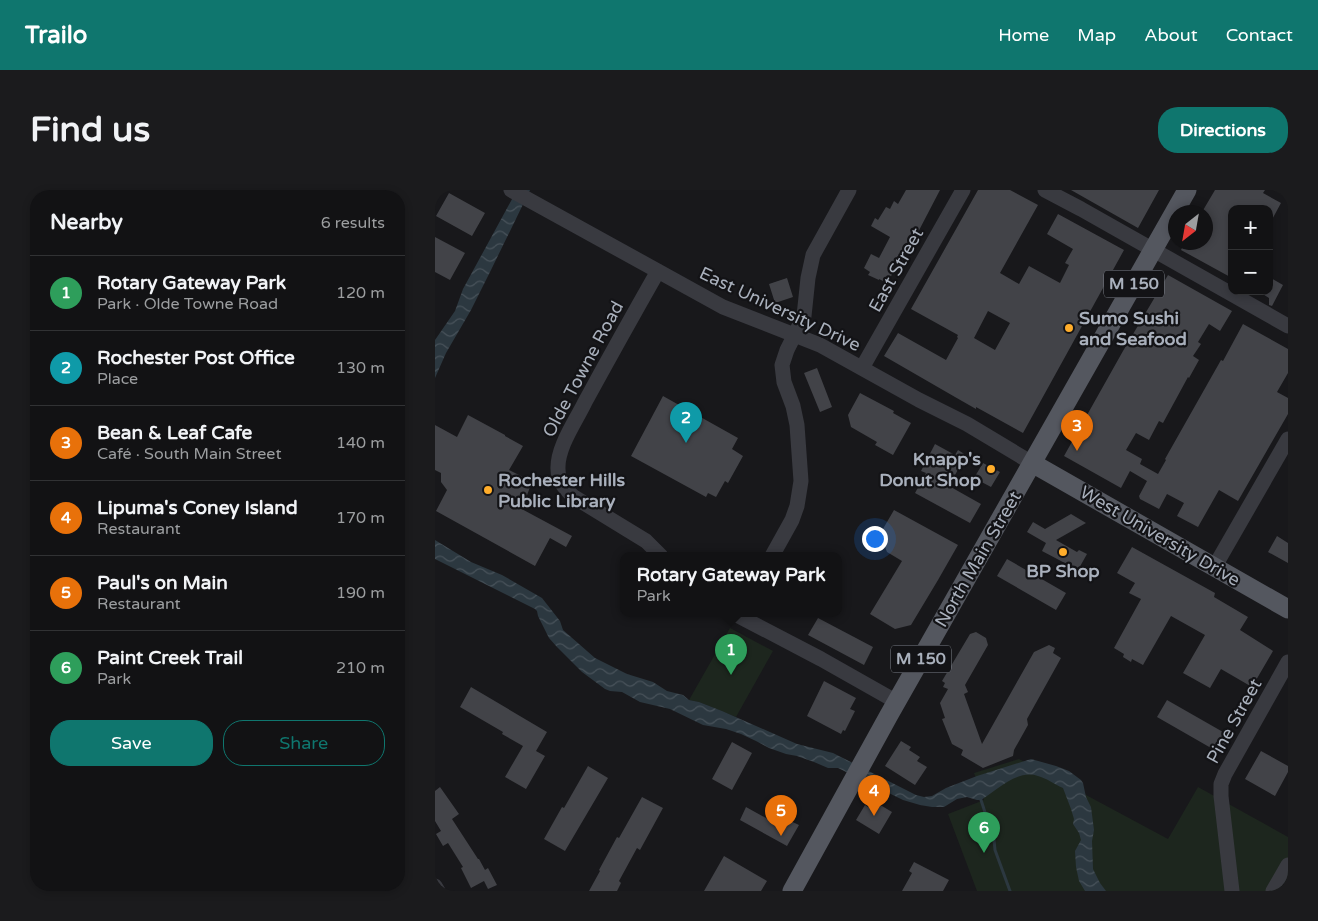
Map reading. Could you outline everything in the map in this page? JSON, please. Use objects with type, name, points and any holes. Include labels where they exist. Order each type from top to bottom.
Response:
[{"type":"main road","name":"M 150","points":[[1032,463],[1187,190]]},
{"type":"main road","name":"West University Drive","points":[[1032,463],[1288,609]]},
{"type":"main road","name":"North Main Street","points":[[792,891],[864,759],[1032,463]]},
{"type":"street","name":"East University Drive","points":[[511,190],[723,307],[820,345],[973,427],[1032,463]]},
{"type":"street","points":[[774,552],[792,520],[797,506],[801,481],[797,425],[793,406],[784,382],[782,365],[785,354],[804,316],[808,278],[813,255],[849,190]]},
{"type":"street","name":"East Street","points":[[862,368],[963,190]]},
{"type":"street","points":[[1045,190],[1288,326]]},
{"type":"street","name":"Olde Towne Road","points":[[657,271],[568,436],[561,450],[558,468],[559,478],[564,488],[574,498],[646,541],[657,552]]},
{"type":"street","points":[[1215,566],[1288,439]]},
{"type":"street","points":[[743,617],[897,702]]},
{"type":"street","name":"Pine Street","points":[[1232,891],[1221,784],[1230,764],[1288,662]]},
{"type":"street","points":[[1273,891],[1288,865]]},
{"type":"street","points":[[435,886],[438,891]]},
{"type":"shaded area","points":[[730,628],[773,651],[736,717],[699,702],[689,700]]},
{"type":"shaded area","points":[[1019,759],[1168,839],[1198,787],[1288,837],[1288,891],[977,891],[948,814],[984,800],[974,773]]},
{"type":"water","points":[[517,190],[530,190],[435,378],[435,340],[455,311],[463,289]]},
{"type":"water","points":[[435,540],[471,562],[502,575],[542,598],[560,621],[563,630],[595,658],[627,674],[653,682],[667,691],[683,695],[689,700],[722,711],[797,744],[833,753],[916,795],[932,796],[946,788],[977,776],[1031,759],[1069,771],[1083,783],[1086,797],[1091,807],[1094,830],[1092,841],[1093,869],[1106,891],[1085,891],[1079,881],[1075,851],[1081,840],[1073,824],[1074,819],[1063,788],[1038,776],[1022,775],[981,800],[967,797],[957,799],[944,807],[920,805],[903,800],[838,768],[828,768],[797,756],[786,754],[741,734],[703,725],[670,709],[640,702],[622,692],[610,691],[582,672],[557,647],[549,638],[535,609],[435,559]]},
{"type":"building","points":[[906,190],[940,190],[902,263],[899,261],[888,282],[884,279],[883,281],[879,280],[868,275],[870,272],[864,268],[871,254],[879,258],[890,237],[871,226],[875,218],[878,220],[886,207],[890,209],[894,201],[898,204]]},
{"type":"building","points":[[978,190],[1010,190],[1038,205],[1000,273],[1019,284],[1029,266],[1060,283],[1069,265],[1065,263],[1073,249],[1047,234],[1058,214],[1124,250],[1023,433],[976,407],[976,409],[884,356],[898,333],[946,360],[958,335],[911,309]],"holes":[[[988,311],[1010,323],[995,350],[974,338]]]},
{"type":"building","points":[[1071,190],[1159,190],[1138,228]]},
{"type":"building","points":[[1215,190],[1265,190],[1263,193],[1281,203],[1273,218],[1273,205],[1228,205],[1228,276],[1181,250],[1213,250],[1213,205],[1206,205]]},
{"type":"building","points":[[449,193],[485,213],[472,236],[436,216]]},
{"type":"building","points":[[435,237],[465,253],[450,280],[435,272]]},
{"type":"building","points":[[1168,275],[1232,311],[1220,331],[1209,324],[1198,342],[1201,344],[1193,356],[1199,360],[1163,423],[1159,421],[1149,440],[1136,433],[1126,450],[1142,459],[1140,464],[1158,474],[1243,324],[1288,349],[1288,373],[1277,392],[1288,398],[1288,414],[1238,501],[1219,490],[1198,527],[1177,516],[1184,503],[1167,494],[1159,509],[1140,499],[1139,496],[1147,481],[1130,471],[1121,488],[1064,456]]},
{"type":"building","points":[[787,278],[793,297],[775,303],[769,284]]},
{"type":"building","points":[[1273,279],[1283,285],[1272,306],[1269,305],[1269,298],[1264,295],[1273,295]]},
{"type":"building","points":[[817,368],[832,407],[820,412],[804,373]]},
{"type":"building","points":[[860,393],[894,411],[893,413],[911,423],[893,455],[875,445],[877,442],[851,427],[848,415]]},
{"type":"building","points":[[663,396],[738,438],[732,449],[743,456],[728,483],[725,481],[716,497],[708,493],[706,497],[631,456]]},
{"type":"building","name":"Rochester Hills Public Library","points":[[468,415],[523,446],[509,470],[525,478],[530,487],[526,498],[518,507],[572,536],[566,547],[550,538],[535,566],[436,511],[447,490],[441,482],[441,473],[435,470],[435,425],[457,437]]},
{"type":"building","points":[[935,444],[955,455],[958,450],[966,455],[949,486],[981,504],[970,523],[915,493],[926,473],[921,471]]},
{"type":"building","points":[[983,463],[1000,472],[991,487],[974,478]]},
{"type":"building","points":[[894,510],[958,545],[911,625],[895,629],[870,614],[902,561],[887,552],[880,534]]},
{"type":"building","points":[[1071,514],[1086,523],[1056,540],[1077,552],[1079,550],[1087,554],[1078,570],[1042,551],[1046,543],[1027,532],[1033,522],[1045,529]]},
{"type":"building","points":[[1277,536],[1288,543],[1288,563],[1268,552]]},
{"type":"building","points":[[1132,547],[1215,593],[1214,597],[1248,617],[1240,630],[1273,651],[1252,687],[1221,669],[1210,688],[1183,673],[1205,635],[1171,616],[1143,665],[1132,659],[1131,662],[1123,657],[1124,654],[1114,648],[1141,599],[1129,593],[1135,583],[1117,573]]},
{"type":"building","points":[[1007,559],[1066,593],[1056,610],[997,576]]},
{"type":"building","points":[[818,618],[873,647],[864,665],[808,635]]},
{"type":"building","points":[[976,632],[986,638],[988,645],[965,685],[968,692],[964,694],[982,744],[1034,652],[1049,645],[1055,648],[1053,653],[1061,658],[1027,719],[1028,725],[1014,750],[1013,756],[983,768],[961,755],[963,750],[952,744],[942,719],[945,718],[940,703],[948,689],[943,687],[945,683],[942,681],[970,634]]},
{"type":"building","points":[[824,681],[856,698],[850,709],[855,711],[845,731],[843,730],[841,734],[807,716]]},
{"type":"building","points":[[471,687],[547,732],[536,751],[545,756],[526,789],[505,777],[523,746],[460,707]]},
{"type":"building","points":[[1167,700],[1230,736],[1222,751],[1212,746],[1211,748],[1157,717]]},
{"type":"building","points":[[901,741],[911,747],[909,750],[920,757],[917,761],[927,767],[915,785],[885,766]]},
{"type":"building","points":[[732,742],[752,753],[732,790],[712,779]]},
{"type":"building","points":[[1261,751],[1288,766],[1288,772],[1275,796],[1245,779]]},
{"type":"building","points":[[588,766],[608,778],[565,851],[544,839]]},
{"type":"building","points":[[440,787],[459,814],[452,819],[485,870],[488,868],[497,885],[488,889],[484,881],[471,888],[461,868],[463,867],[448,843],[443,846],[436,834],[441,831],[435,821],[435,791]]},
{"type":"building","points":[[642,797],[663,808],[640,850],[637,848],[619,881],[621,883],[617,891],[589,891],[617,837],[619,838]]},
{"type":"building","points":[[872,800],[892,812],[879,834],[856,820],[865,805],[868,807]]},
{"type":"building","points":[[746,807],[775,823],[777,819],[782,822],[784,818],[799,825],[787,846],[740,820]]},
{"type":"building","points":[[724,856],[767,881],[761,891],[704,891]]},
{"type":"building","points":[[914,862],[949,880],[943,891],[902,891],[912,873],[909,871]]},
{"type":"waterway","points":[[981,800],[994,840],[995,850],[1010,891]]},
{"type":"place","name":"Sumo Sushi and Seafood","points":[[1069,328]]},
{"type":"place","name":"Rochester Post Office","points":[[686,443]]},
{"type":"place","name":"Bean & Leaf Cafe","points":[[1077,451]]},
{"type":"place","name":"Knapp's Donut Shop","points":[[991,469]]},
{"type":"place","name":"Rochester Hills Public Library","points":[[488,490]]},
{"type":"place","name":"BP Shop","points":[[1063,552]]},
{"type":"place","name":"Rotary Gateway Park","points":[[731,675]]},
{"type":"place","name":"Lipuma's Coney Island","points":[[874,816]]},
{"type":"place","name":"Paul's on Main","points":[[781,836]]},
{"type":"place","name":"Paint Creek Trail","points":[[984,853]]}]
